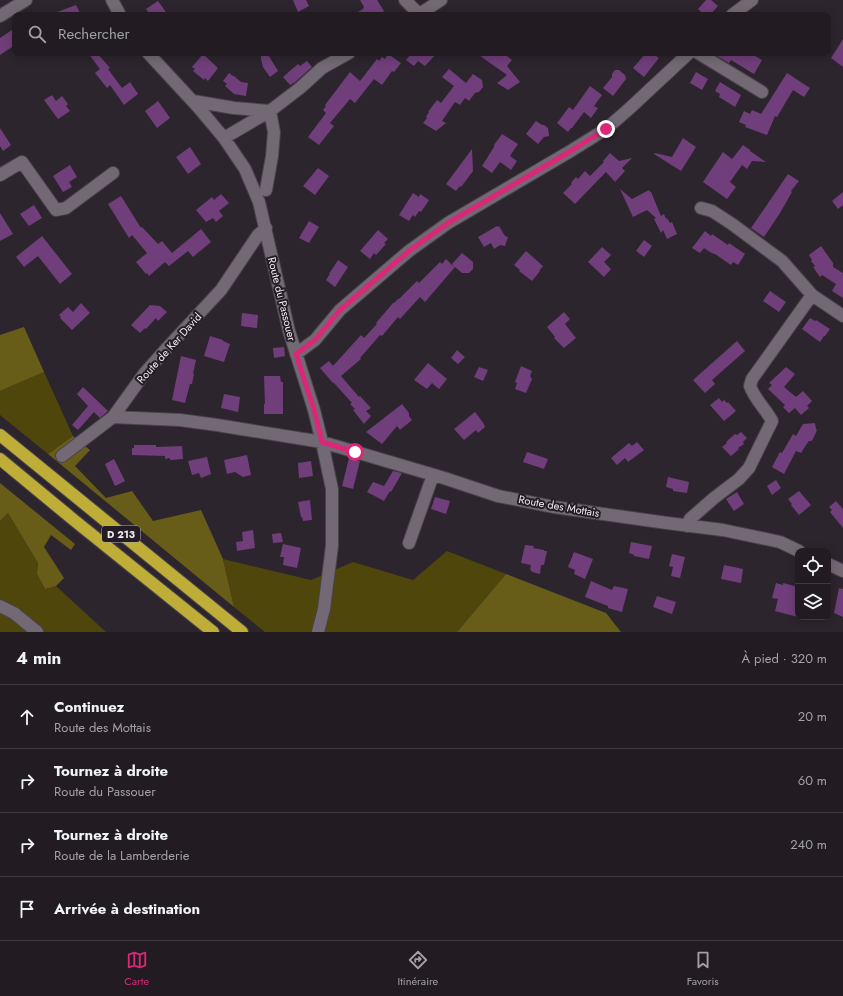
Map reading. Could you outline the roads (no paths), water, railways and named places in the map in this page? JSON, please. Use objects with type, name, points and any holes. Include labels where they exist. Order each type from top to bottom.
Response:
[{"type":"highway","name":"D 213","points":[[0,435],[242,632]]},
{"type":"highway","name":"D 213","points":[[0,459],[75,522],[213,632]]},
{"type":"street","points":[[0,16],[26,0]]},
{"type":"street","points":[[112,0],[118,12]]},
{"type":"street","points":[[405,0],[415,12]]},
{"type":"street","points":[[423,12],[441,0]]},
{"type":"street","points":[[736,12],[752,0]]},
{"type":"street","name":"Route du Passouer","points":[[151,56],[193,101],[224,138],[245,169],[259,202],[296,354],[314,410],[332,489],[332,546],[324,609],[318,632]]},
{"type":"street","points":[[224,138],[270,112],[322,68],[344,56]]},
{"type":"street","points":[[296,354],[315,340],[340,310],[409,251],[448,223],[606,129],[686,56]]},
{"type":"street","points":[[703,56],[762,92]]},
{"type":"street","points":[[193,101],[270,112]]},
{"type":"street","points":[[266,190],[272,156],[274,132],[270,112]]},
{"type":"street","points":[[0,175],[22,162],[56,210],[66,208],[113,173]]},
{"type":"street","points":[[701,208],[717,214],[782,261],[812,295],[843,316]]},
{"type":"street","name":"Route de Ker David","points":[[62,456],[113,417],[144,374],[221,290],[258,235],[266,228]]},
{"type":"street","points":[[687,526],[690,519],[714,498],[740,479],[749,468],[772,421],[753,395],[750,386],[752,379],[812,295]]},
{"type":"street","name":"Route des Mottais","points":[[113,417],[180,420],[322,442],[498,496],[554,507],[723,530],[780,542],[795,549]]},
{"type":"street","points":[[409,543],[433,475]]},
{"type":"street","points":[[831,565],[843,571]]},
{"type":"street","points":[[0,606],[14,613],[37,632]]}]
